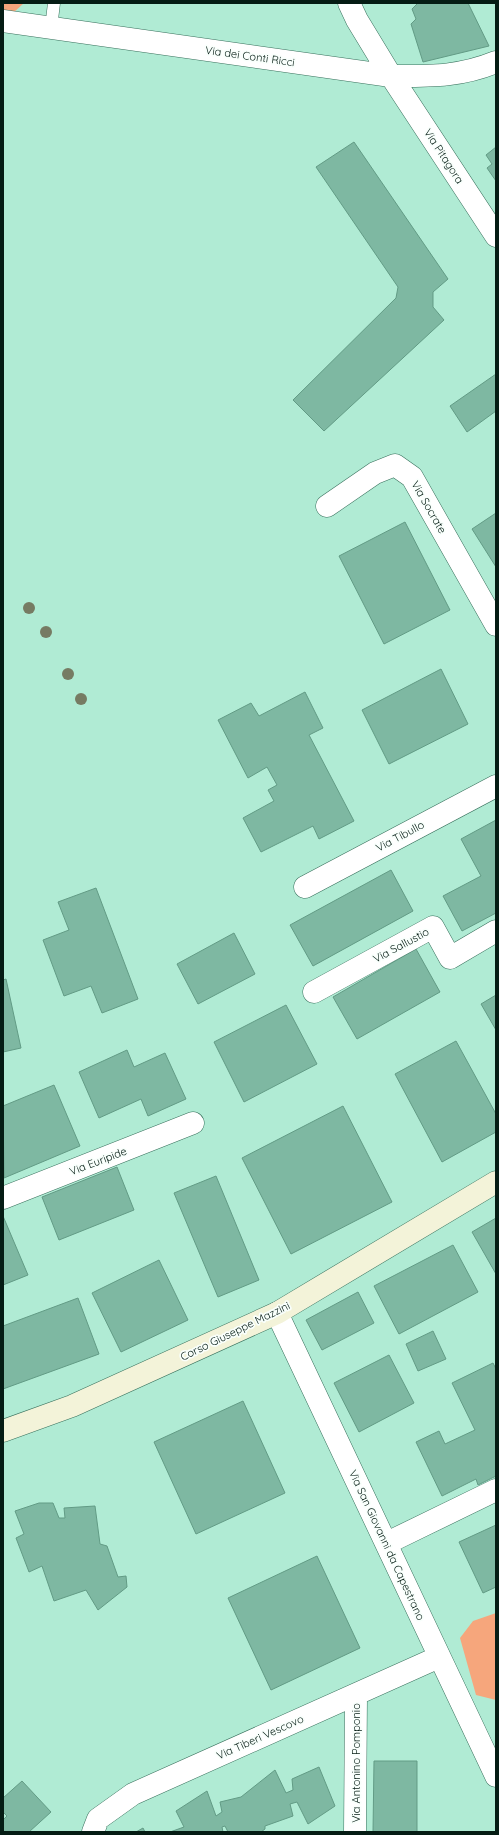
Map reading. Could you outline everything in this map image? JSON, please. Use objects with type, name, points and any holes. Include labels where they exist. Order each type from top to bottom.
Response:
[{"type":"main road","name":"Corso Giuseppe Mazzini","points":[[3,1431],[72,1406],[277,1313],[496,1182]]},
{"type":"street","name":"Via Pitagora","points":[[350,3],[357,20],[391,76],[496,236]]},
{"type":"street","name":"Via dei Conti Ricci","points":[[3,21],[391,76],[441,76],[474,70],[496,62]]},
{"type":"street","name":"Via Socrate","points":[[327,506],[375,473],[395,465],[412,477],[496,625]]},
{"type":"street","name":"Via Tibullo","points":[[305,887],[496,786]]},
{"type":"street","name":"Via Sallustio","points":[[314,992],[433,928],[450,958],[496,931]]},
{"type":"street","name":"Via Euripide","points":[[3,1198],[193,1123]]},
{"type":"street","name":"Via San Giovanni da Capestrano","points":[[277,1313],[496,1776]]},
{"type":"street","points":[[387,1543],[496,1490]]},
{"type":"street","name":"Via Tiberi Vescovo","points":[[93,1832],[98,1819],[133,1794],[356,1695],[439,1656]]},
{"type":"street","name":"Via Antonino Pomponio","points":[[355,1832],[356,1695]]},
{"type":"lane","points":[[51,28],[54,3]]},
{"type":"shaded area","points":[[3,3],[24,3],[13,13],[3,13]]},
{"type":"shaded area","points":[[496,1613],[496,1700],[476,1695],[460,1638],[473,1621]]},
{"type":"building","points":[[418,3],[468,3],[489,46],[423,62],[411,24],[416,19],[412,9]]},
{"type":"building","points":[[354,142],[448,279],[433,292],[433,307],[444,320],[324,431],[293,400],[396,298],[398,287],[316,167]]},
{"type":"building","points":[[496,147],[496,181],[487,168],[492,164],[486,155]]},
{"type":"building","points":[[496,374],[496,411],[467,432],[450,406]]},
{"type":"building","points":[[496,513],[496,567],[472,529]]},
{"type":"building","points":[[405,522],[450,610],[384,644],[339,556]]},
{"type":"building","points":[[441,669],[468,724],[389,764],[362,710]]},
{"type":"building","points":[[305,692],[323,728],[309,735],[354,821],[319,839],[313,826],[261,852],[243,818],[274,801],[268,790],[277,785],[267,767],[248,778],[218,720],[251,703],[259,716]]},
{"type":"building","points":[[496,820],[496,913],[462,931],[443,896],[481,876],[461,839]]},
{"type":"building","points":[[391,870],[413,911],[313,966],[290,925]]},
{"type":"building","points":[[96,888],[138,999],[102,1013],[91,986],[64,996],[43,940],[69,930],[58,902]]},
{"type":"building","points":[[234,933],[255,974],[198,1004],[177,964]]},
{"type":"building","points":[[416,949],[440,992],[357,1039],[333,997]]},
{"type":"building","points":[[6,979],[21,1048],[3,1052],[3,980]]},
{"type":"building","points":[[496,995],[496,1030],[481,1004]]},
{"type":"building","points":[[286,1005],[317,1064],[244,1102],[214,1042]]},
{"type":"building","points":[[456,1041],[496,1114],[496,1132],[442,1162],[395,1074]]},
{"type":"building","points":[[127,1050],[134,1067],[165,1053],[186,1099],[148,1116],[141,1099],[99,1118],[79,1072]]},
{"type":"building","points":[[54,1085],[80,1146],[4,1178],[3,1106]]},
{"type":"building","points":[[343,1106],[392,1202],[291,1254],[242,1158]]},
{"type":"building","points":[[117,1167],[134,1210],[59,1240],[42,1197]]},
{"type":"building","points":[[216,1176],[259,1280],[218,1297],[174,1193]]},
{"type":"building","points":[[3,1216],[28,1275],[3,1285]]},
{"type":"building","points":[[496,1218],[496,1274],[472,1232]]},
{"type":"building","points":[[453,1245],[478,1292],[399,1334],[374,1286]]},
{"type":"building","points":[[159,1260],[188,1320],[121,1352],[92,1293]]},
{"type":"building","points":[[358,1292],[374,1323],[322,1350],[306,1320]]},
{"type":"building","points":[[78,1298],[99,1354],[3,1389],[3,1326]]},
{"type":"building","points":[[433,1331],[446,1359],[418,1371],[406,1344]]},
{"type":"building","points":[[389,1355],[414,1403],[359,1432],[334,1383]]},
{"type":"building","points":[[493,1363],[496,1369],[496,1476],[478,1485],[476,1479],[442,1496],[416,1442],[439,1431],[445,1444],[475,1430],[452,1383]]},
{"type":"building","points":[[243,1401],[285,1493],[196,1534],[154,1442]]},
{"type":"building","points":[[39,1503],[53,1503],[59,1518],[65,1518],[64,1508],[95,1506],[100,1544],[107,1546],[118,1577],[126,1576],[127,1587],[98,1610],[86,1590],[54,1601],[42,1566],[29,1572],[16,1538],[24,1534],[15,1511]]},
{"type":"building","points":[[496,1525],[496,1587],[483,1593],[459,1542]]},
{"type":"building","points":[[317,1556],[360,1648],[271,1690],[228,1598]]},
{"type":"building","points":[[374,1761],[417,1761],[417,1832],[373,1832]]},
{"type":"building","points":[[319,1767],[335,1806],[308,1824],[297,1802],[290,1804],[293,1816],[265,1826],[265,1829],[261,1832],[228,1832],[225,1826],[222,1827],[223,1832],[170,1832],[184,1827],[176,1811],[207,1791],[216,1816],[222,1812],[220,1802],[241,1797],[275,1770],[286,1793],[293,1790],[292,1779]]},
{"type":"building","points":[[22,1781],[51,1812],[29,1832],[3,1832],[3,1820],[7,1816],[3,1812],[3,1798]]},
{"type":"building","points":[[143,1828],[145,1832],[136,1832]]}]
